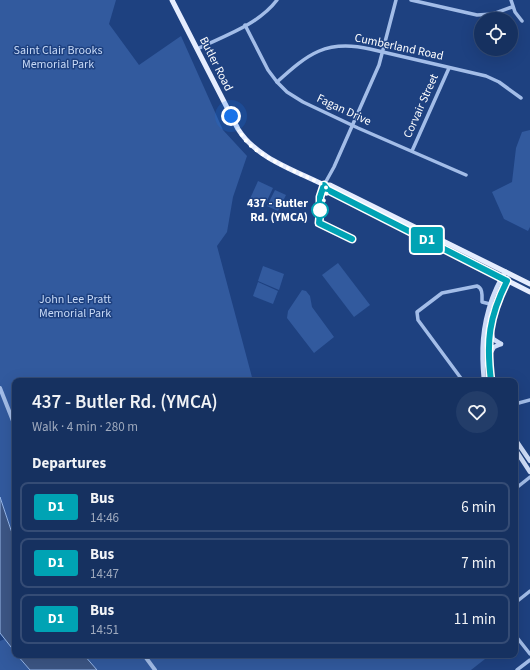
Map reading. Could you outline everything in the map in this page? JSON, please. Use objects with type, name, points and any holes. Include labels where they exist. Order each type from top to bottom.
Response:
[{"type":"main road","name":"Butler Road","points":[[172,0],[238,129],[247,142],[264,155],[324,185],[328,190],[530,292]]},
{"type":"main road","name":"Butler Road","points":[[324,185],[330,185],[530,284]]},
{"type":"main road","points":[[484,378],[482,343],[486,315],[497,285],[506,272]]},
{"type":"main road","points":[[491,378],[489,357],[490,327],[493,315],[507,281],[506,272]]},
{"type":"main road","points":[[489,357],[494,347],[501,344],[494,339],[490,327]]},
{"type":"main road","points":[[518,443],[530,461]]},
{"type":"main road","points":[[518,454],[530,472]]},
{"type":"street","points":[[197,49],[262,15],[277,0]]},
{"type":"street","points":[[324,185],[334,167],[379,65],[396,0]]},
{"type":"street","points":[[411,0],[482,16],[494,14],[512,7]]},
{"type":"street","points":[[433,6],[434,0]]},
{"type":"street","points":[[510,0],[512,7],[522,21]]},
{"type":"street","name":"Fagan Drive","points":[[245,25],[268,70],[277,82],[295,97],[466,175]]},
{"type":"street","name":"Cumberland Road","points":[[277,82],[300,62],[317,52],[329,48],[352,46],[493,78],[521,98]]},
{"type":"street","name":"Corvair Street","points":[[412,151],[449,68]]},
{"type":"street","points":[[461,378],[418,320],[417,312],[442,293],[477,286],[481,288],[482,291],[482,302],[490,304]]},
{"type":"street","points":[[0,388],[12,418]]},
{"type":"street","points":[[518,403],[530,400]]},
{"type":"street","points":[[518,486],[530,477]]},
{"type":"street","points":[[518,601],[530,592]]},
{"type":"street","points":[[518,639],[530,654]]},
{"type":"street","points":[[146,658],[155,670]]},
{"type":"street","points":[[517,670],[530,660]]},
{"type":"green space","points":[[0,0],[116,0],[109,24],[139,65],[181,36],[223,130],[247,156],[233,197],[227,232],[217,246],[252,378],[12,378],[12,533],[0,497]]},
{"type":"green space","points":[[530,130],[530,227],[528,231],[504,219],[492,192],[512,182],[516,148],[522,132]]},
{"type":"green space","points":[[258,181],[273,188],[264,207],[249,201]]},
{"type":"green space","points":[[275,190],[286,195],[278,211],[267,206]]},
{"type":"green space","points":[[338,263],[370,305],[354,317],[322,275]]},
{"type":"green space","points":[[263,266],[284,274],[279,290],[258,281]]},
{"type":"green space","points":[[258,282],[278,291],[273,304],[253,296]]},
{"type":"green space","points":[[302,290],[306,291],[310,296],[312,307],[334,337],[314,353],[287,318],[288,311]]},
{"type":"green space","points":[[5,639],[12,648],[12,658],[20,658],[30,670],[0,670],[0,641]]},
{"type":"green space","points":[[87,658],[485,659],[471,670],[97,670]]},
{"type":"shaded area","points":[[0,497],[12,533],[12,648],[0,633]]},
{"type":"shaded area","points":[[20,658],[87,658],[97,670],[30,670]]},
{"type":"bus line","name":"D1","points":[[352,239],[319,223],[320,197],[324,185],[328,190],[507,281],[502,290],[490,327],[488,345],[491,378]]},
{"type":"place","name":"437 - Butler Rd. (YMCA)","points":[[320,210]]},
{"type":"route","points":[[231,116],[242,136],[253,148],[324,185],[328,190],[320,210]]},
{"type":"park label","name":"Saint Clair Brooks Memorial Park","points":[[58,57]]},
{"type":"park label","name":"John Lee Pratt Memorial Park","points":[[75,306]]}]
